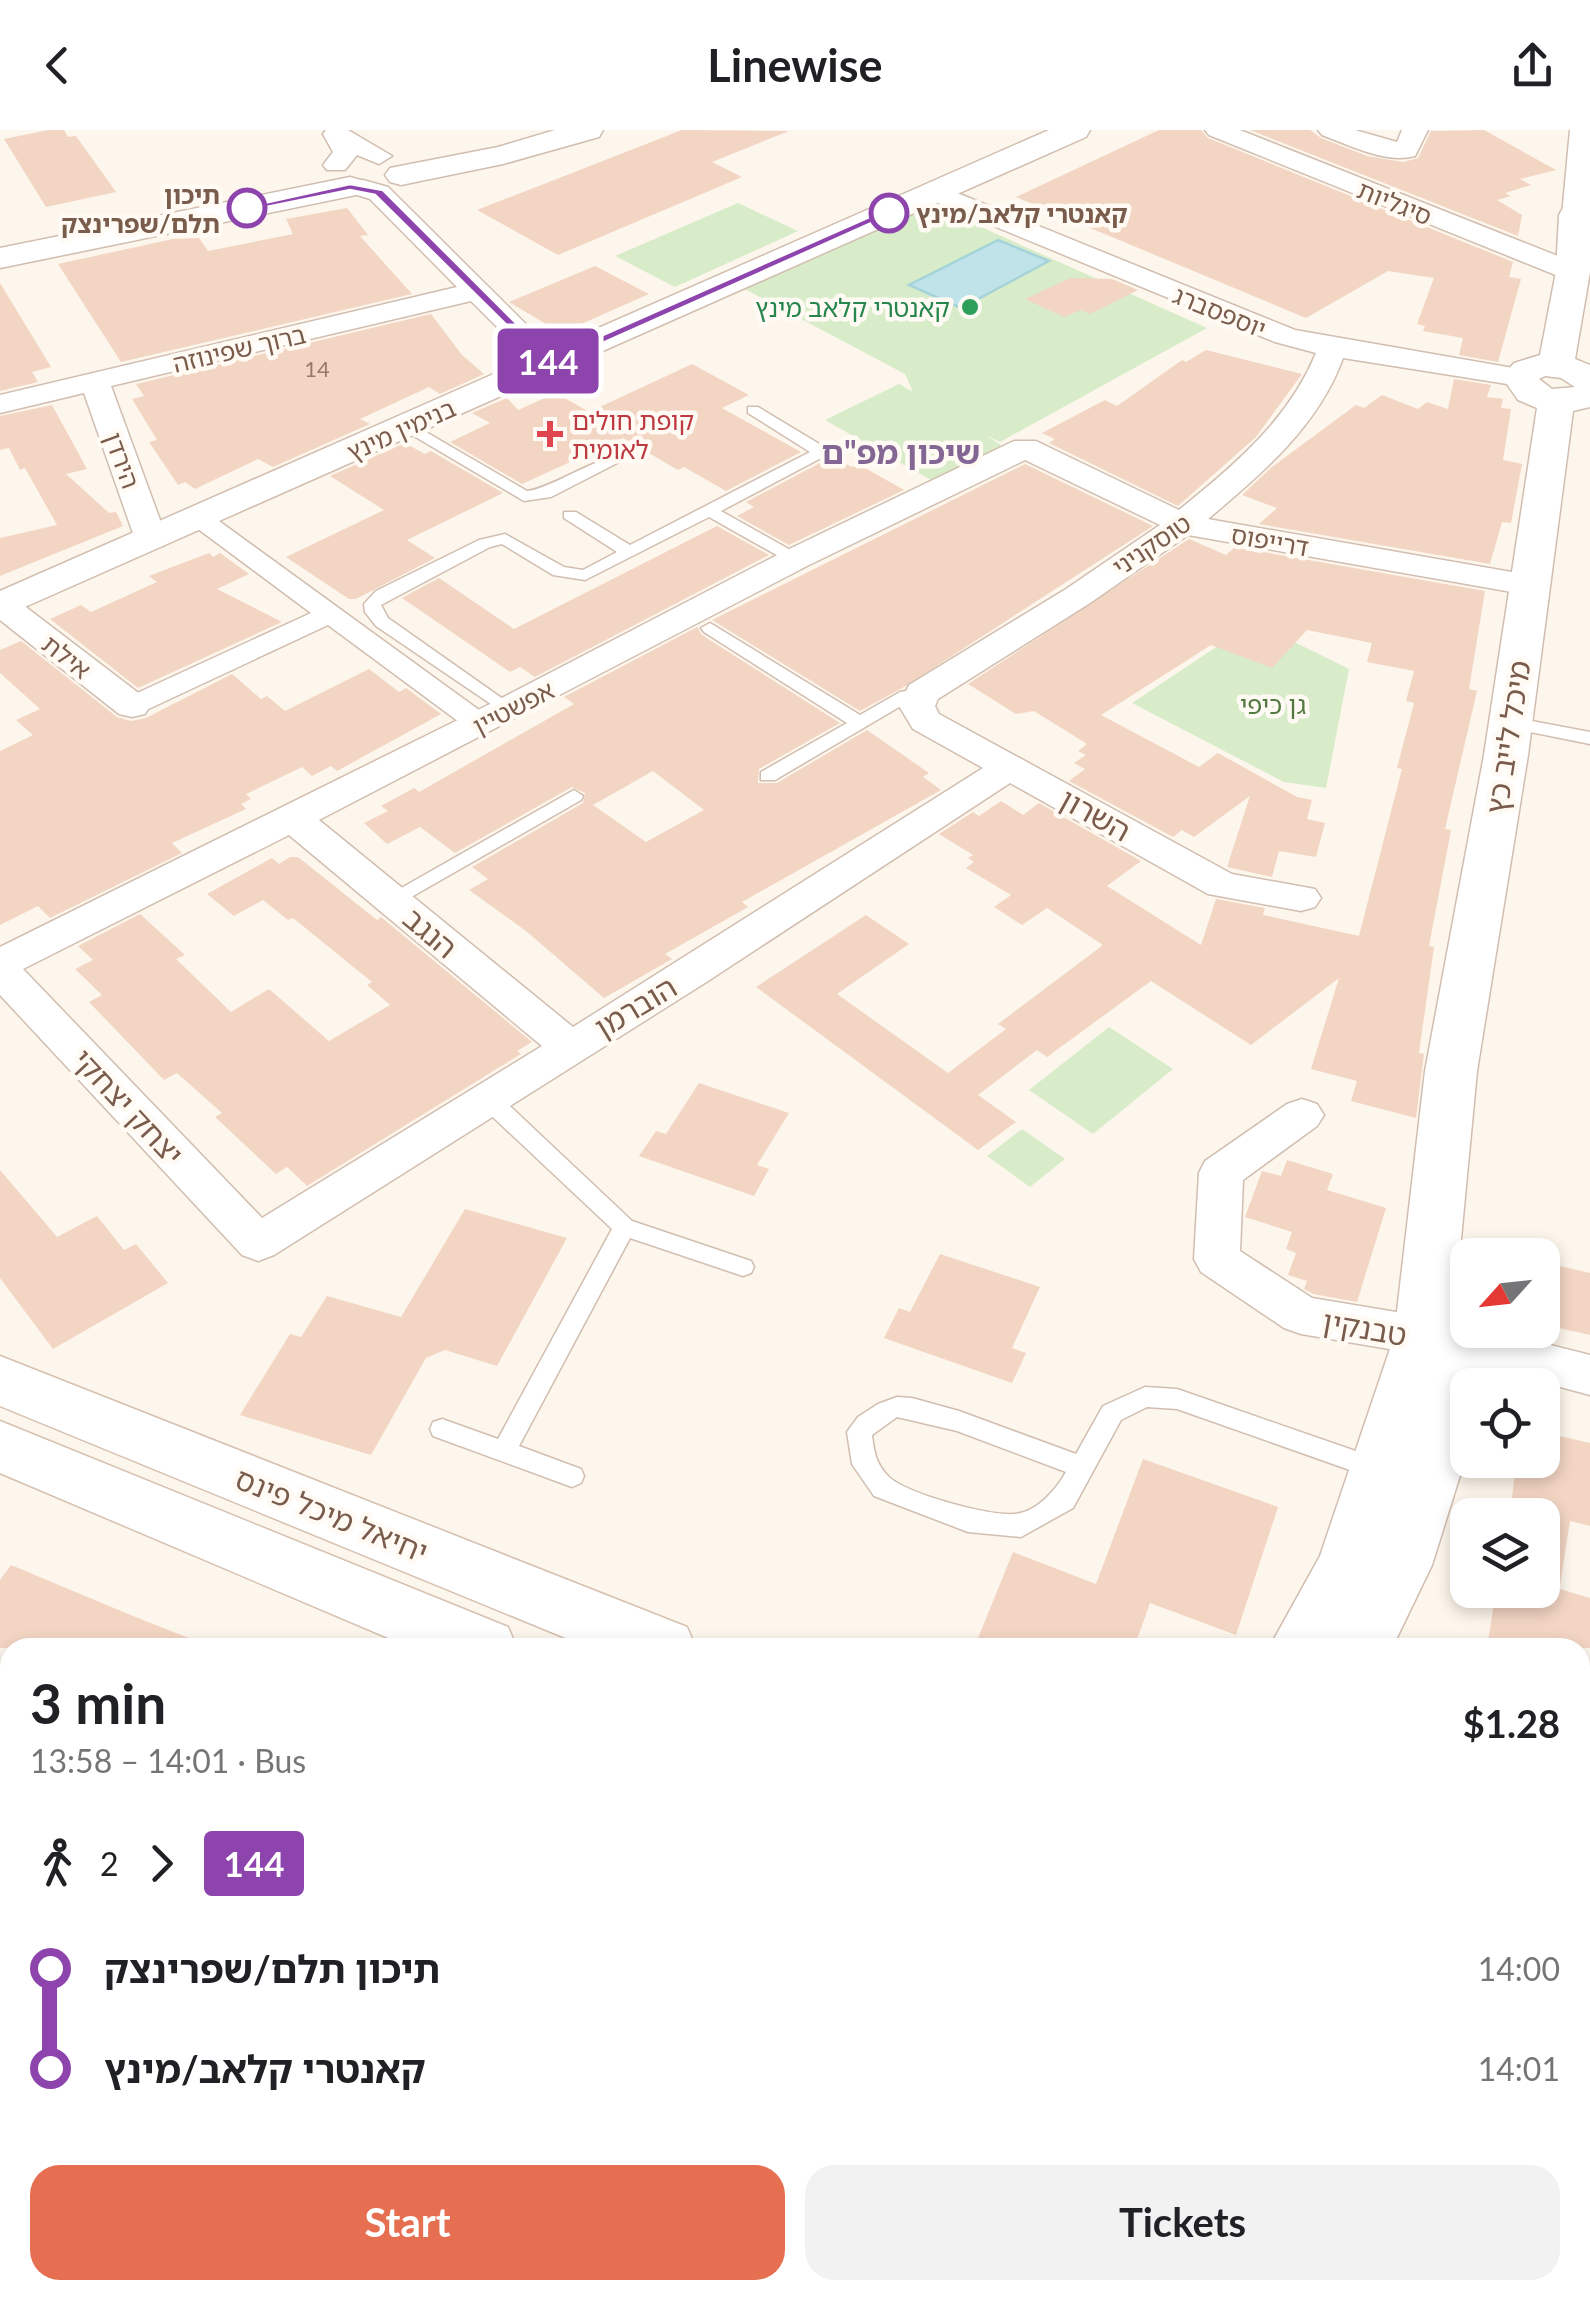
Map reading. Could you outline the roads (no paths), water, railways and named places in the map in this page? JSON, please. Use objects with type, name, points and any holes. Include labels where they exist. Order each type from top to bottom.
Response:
[{"type":"street","points":[[0,240],[538,130]]},
{"type":"street","points":[[0,258],[362,167],[502,154],[588,130]]},
{"type":"street","name":"בנימין מינץ","points":[[1,605],[1075,130]]},
{"type":"street","name":"סיגליות","points":[[1218,130],[1573,272]]},
{"type":"street","points":[[1331,130],[1382,148],[1406,151],[1415,130]]},
{"type":"street","name":"מיכל לייב כץ","points":[[1456,1238],[1451,1071],[1511,723],[1562,384],[1582,217],[1583,130]]},
{"type":"street","points":[[362,167],[549,363]]},
{"type":"street","name":"יוספסברג","points":[[936,192],[1248,324],[1333,348],[1562,384]]},
{"type":"street","name":"ברוך שפינוזה","points":[[0,404],[477,291]]},
{"type":"street","name":"טוסקניני","points":[[922,692],[1183,524],[1234,484],[1312,394],[1333,348]]},
{"type":"street","name":"הירדן","points":[[95,382],[151,539]]},
{"type":"street","name":"דרייפוס","points":[[1025,448],[1183,524],[1530,585]]},
{"type":"street","name":"אפשטיין","points":[[0,967],[494,717],[795,559],[1025,448]]},
{"type":"street","points":[[199,518],[330,614],[494,717]]},
{"type":"street","name":"אילת","points":[[1,605],[132,706]]},
{"type":"street","points":[[132,706],[330,614]]},
{"type":"street","name":"השרון","points":[[922,692],[917,706],[926,721],[1222,886],[1301,898]]},
{"type":"street","name":"הוברמן","points":[[258,1242],[694,972],[1010,766]]},
{"type":"street","name":"הנגב","points":[[292,818],[569,1046]]},
{"type":"street","name":"יצחק יצחקי","points":[[0,967],[258,1242]]},
{"type":"street","name":"טבנקין","points":[[1302,1115],[1222,1173],[1217,1258],[1301,1315],[1450,1327]]},
{"type":"street","name":"מיכל לייב כץ","points":[[1307,1638],[1402,1478],[1451,1348]]},
{"type":"street","name":"טבנקין","points":[[1515,1348],[1590,1374]]},
{"type":"street","name":"יחיאל מיכל פינס","points":[[0,1380],[639,1638]]},
{"type":"street","points":[[0,1446],[460,1638]]},
{"type":"street","name":"מיכל לייב כץ","points":[[1363,1638],[1401,1565],[1402,1478]]},
{"type":"lane","points":[[494,717],[382,622],[372,612],[372,604],[382,594],[496,540],[515,542],[572,576],[593,572],[818,454],[818,448],[808,440],[753,410]]},
{"type":"lane","points":[[408,426],[524,496],[545,494],[617,459]]},
{"type":"lane","points":[[712,512],[795,559]]},
{"type":"lane","points":[[570,515],[630,553]]},
{"type":"lane","points":[[710,628],[860,723]]},
{"type":"lane","points":[[768,776],[906,696],[922,692]]},
{"type":"lane","points":[[1511,723],[1590,738]]},
{"type":"lane","points":[[392,900],[574,796]]},
{"type":"lane","points":[[487,1098],[624,1226],[743,1267]]},
{"type":"lane","points":[[504,1451],[624,1226]]},
{"type":"lane","points":[[1081,1467],[925,1411],[898,1407],[873,1418],[859,1432],[864,1464],[883,1488],[968,1521],[1021,1526],[1064,1500],[1112,1413],[1145,1397],[1178,1398],[1402,1478]]},
{"type":"lane","points":[[442,1428],[572,1476]]},
{"type":"water","points":[[998,240],[1049,261],[961,308],[909,285]]},
{"type":"place","name":"תיכון תלם/שפרינצק","points":[[247,208]]},
{"type":"place","name":"קאנטרי קלאב/מינץ","points":[[889,213]]},
{"type":"place","name":"קאנטרי קלאב מינץ","points":[[970,307]]},
{"type":"place","name":"קופת חולים לאומית","points":[[550,434]]},
{"type":"district","name":"שיכון מפ\"ם","points":[[901,451]]},
{"type":"park label","name":"גן כיפי","points":[[1273,704]]}]
